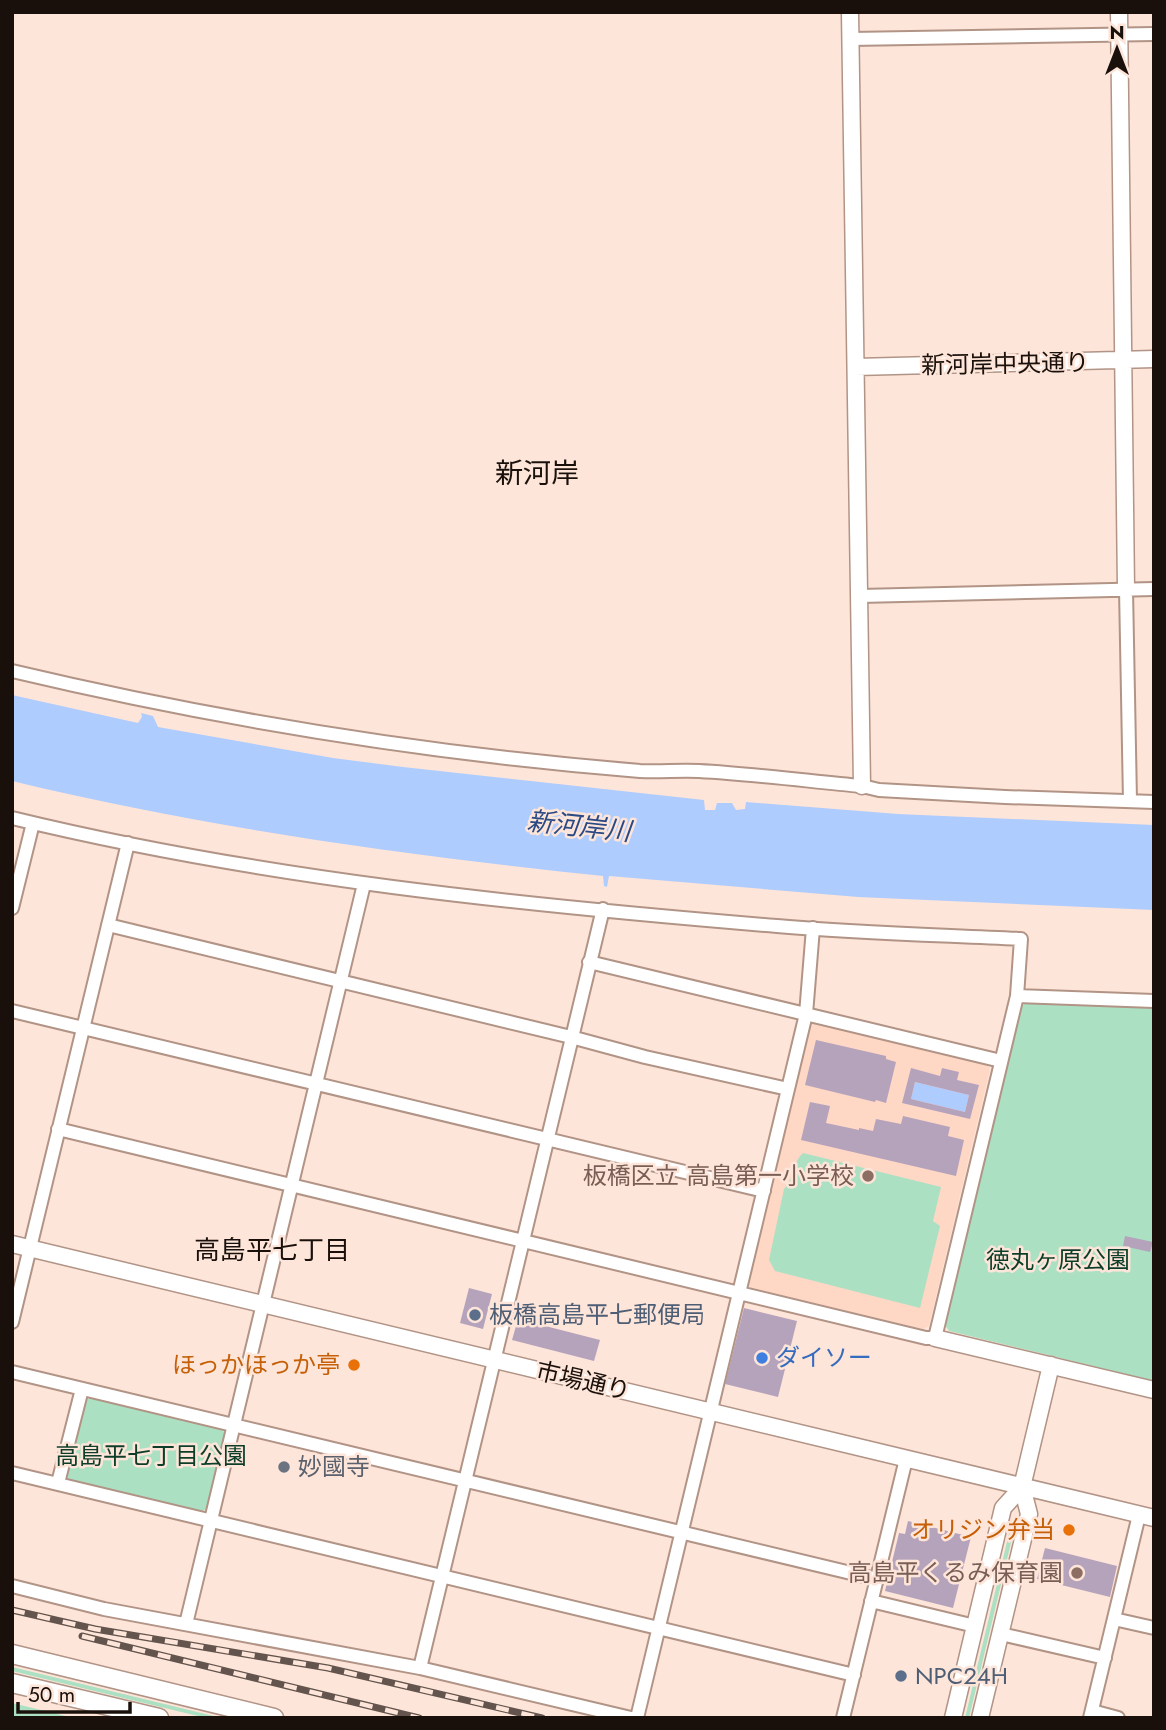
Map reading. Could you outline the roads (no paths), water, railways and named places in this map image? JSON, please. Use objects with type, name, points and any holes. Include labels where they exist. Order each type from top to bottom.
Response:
[{"type":"main road","points":[[12,1654],[274,1718]]},
{"type":"main road","points":[[12,1683],[159,1718]]},
{"type":"street","points":[[850,12],[862,786]]},
{"type":"street","points":[[1119,12],[1130,801]]},
{"type":"street","points":[[850,39],[1154,34]]},
{"type":"street","name":"新河岸中央通り","points":[[856,367],[1154,359]]},
{"type":"street","points":[[860,596],[1154,589]]},
{"type":"street","points":[[12,671],[162,705],[333,735],[508,758],[643,771],[698,771],[904,792],[1154,802]]},
{"type":"street","points":[[12,818],[128,843],[364,884],[451,895],[813,928],[1021,939],[1017,996],[935,1338]]},
{"type":"street","points":[[13,905],[33,823]]},
{"type":"street","points":[[12,1322],[128,843]]},
{"type":"street","points":[[186,1624],[364,884]]},
{"type":"street","points":[[420,1668],[603,909]]},
{"type":"street","points":[[108,925],[645,1057],[788,1089]]},
{"type":"street","points":[[637,1718],[806,1014],[813,928]]},
{"type":"street","points":[[589,961],[1001,1060]]},
{"type":"street","points":[[1017,996],[1154,1000]]},
{"type":"street","points":[[12,1011],[764,1191]]},
{"type":"street","points":[[58,1129],[926,1338],[1154,1390]]},
{"type":"street","name":"市場通り","points":[[12,1244],[1146,1516]]},
{"type":"street","points":[[953,1718],[1003,1508],[1022,1487],[1052,1365]]},
{"type":"street","points":[[12,1372],[876,1580]]},
{"type":"street","points":[[58,1483],[82,1389]]},
{"type":"street","points":[[843,1718],[906,1458]]},
{"type":"street","points":[[12,1473],[854,1675]]},
{"type":"street","points":[[980,1718],[1029,1514],[1022,1487]]},
{"type":"street","points":[[1118,1718],[1091,1715],[1114,1619],[1146,1516]]},
{"type":"street","points":[[12,1586],[104,1609],[420,1668],[631,1718]]},
{"type":"street","points":[[872,1601],[975,1626]]},
{"type":"street","points":[[1114,1619],[1154,1628]]},
{"type":"street","points":[[1001,1634],[1105,1658]]},
{"type":"water","name":"新河岸川","points":[[12,695],[138,723],[142,717],[141,713],[153,716],[158,727],[333,758],[704,800],[705,810],[715,810],[717,803],[732,803],[736,810],[745,809],[746,802],[898,814],[1154,825],[1154,910],[858,897],[609,876],[607,887],[604,886],[603,876],[380,849],[159,813],[12,781]]},
{"type":"water","points":[[915,1082],[969,1095],[965,1112],[911,1099]]},
{"type":"railway","points":[[12,1610],[95,1629],[328,1668],[542,1718]]},
{"type":"railway","points":[[82,1636],[419,1718]]},
{"type":"place","name":"板橋区立 高島第一小学校","points":[[868,1176]]},
{"type":"place","name":"板橋高島平七郵便局","points":[[475,1315]]},
{"type":"place","name":"ダイソー","points":[[762,1358]]},
{"type":"place","name":"ほっかほっか亭","points":[[354,1365]]},
{"type":"place","name":"妙國寺","points":[[284,1467]]},
{"type":"place","name":"オリジン弁当","points":[[1069,1530]]},
{"type":"place","name":"高島平くるみ保育園","points":[[1077,1573]]},
{"type":"place","name":"NPC24H","points":[[901,1676]]},
{"type":"district","name":"新河岸","points":[[537,473]]},
{"type":"district","name":"高島平七丁目","points":[[272,1250]]},
{"type":"park label","name":"徳丸ヶ原公園","points":[[1058,1260]]},
{"type":"park label","name":"高島平七丁目公園","points":[[151,1456]]}]
